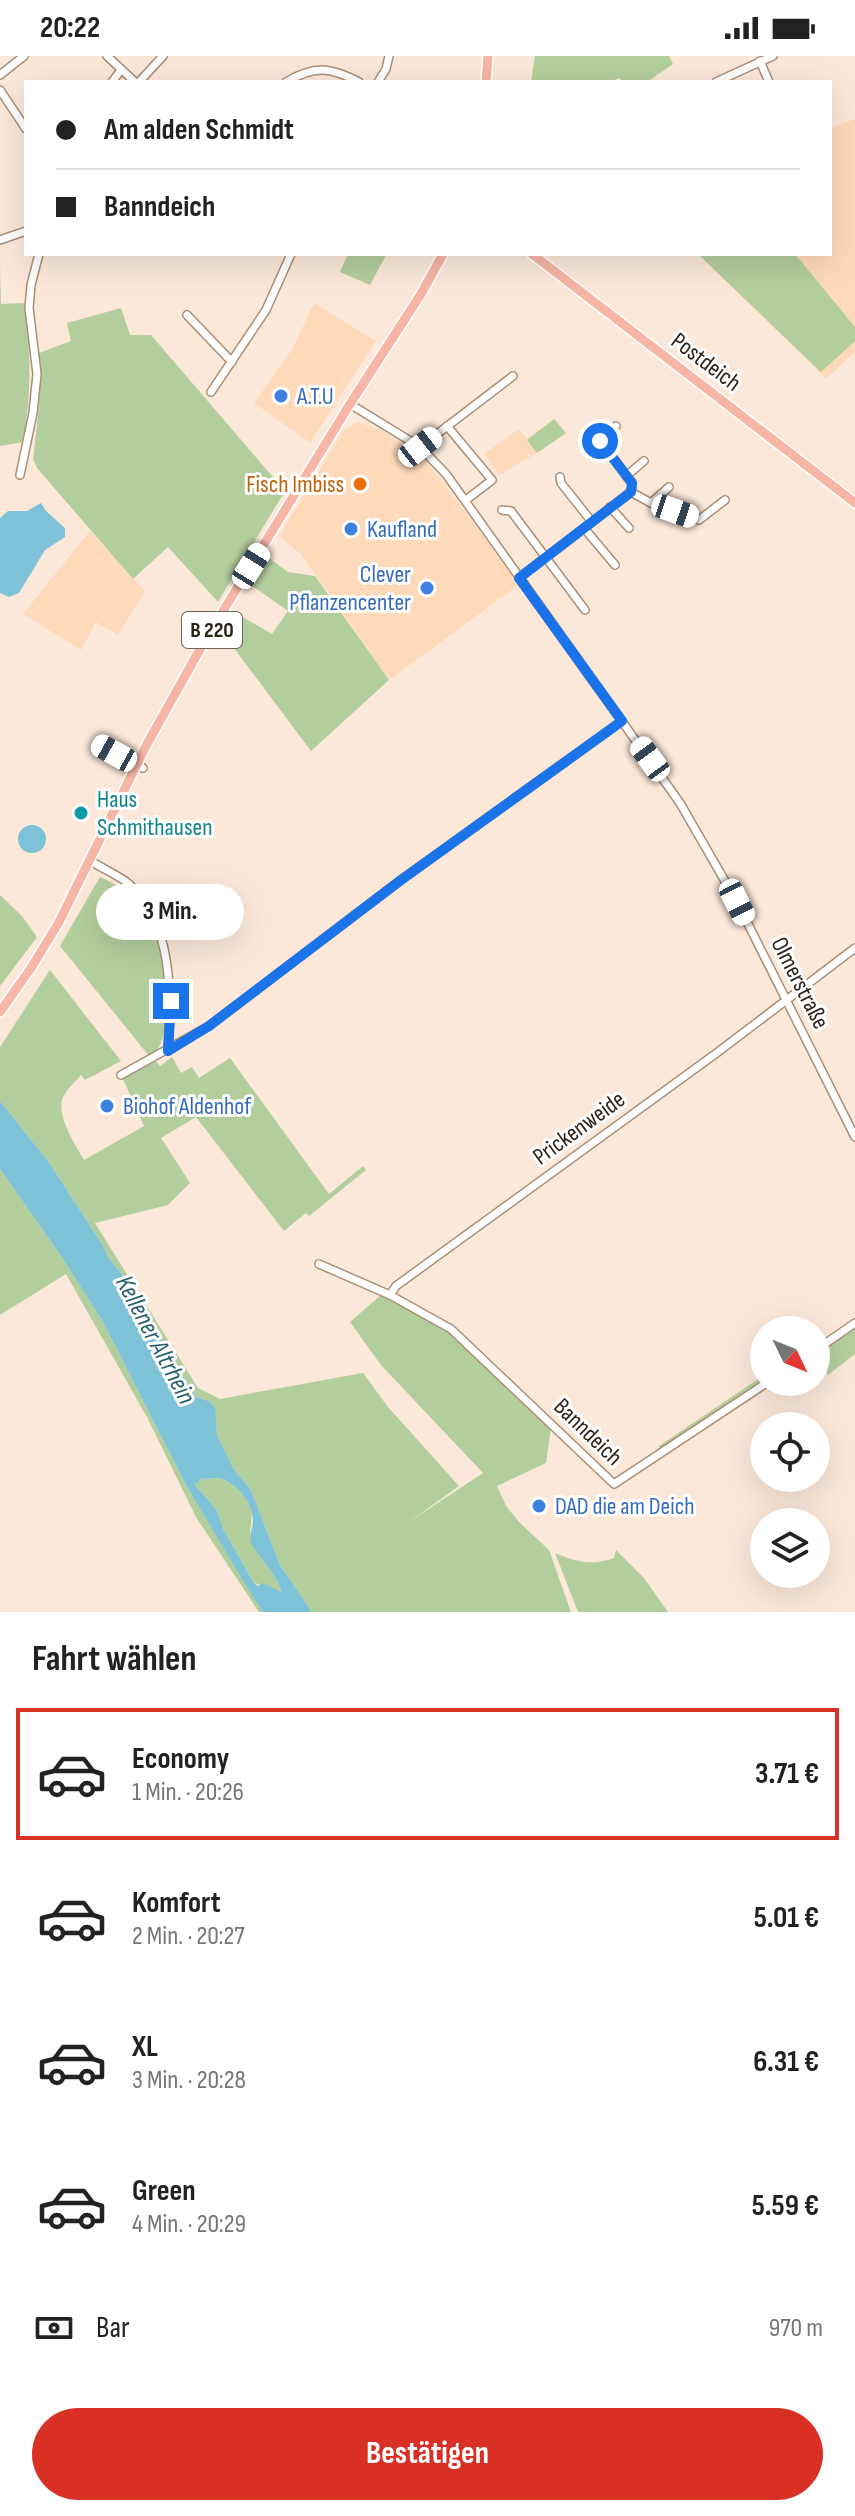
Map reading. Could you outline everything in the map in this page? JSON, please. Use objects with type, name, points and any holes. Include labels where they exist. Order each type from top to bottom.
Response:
[{"type":"main road","points":[[486,80],[488,56]]},
{"type":"main road","name":"B 220","points":[[0,1012],[31,968],[72,898],[204,642],[442,256]]},
{"type":"main road","name":"Postdeich","points":[[535,256],[855,503]]},
{"type":"street","points":[[0,75],[24,56]]},
{"type":"street","points":[[107,56],[134,80]]},
{"type":"street","points":[[139,80],[163,56]]},
{"type":"street","points":[[379,80],[389,56]]},
{"type":"street","points":[[720,80],[773,56]]},
{"type":"street","points":[[760,61],[768,80]]},
{"type":"street","points":[[289,80],[303,72],[331,69],[355,80]]},
{"type":"street","points":[[114,80],[121,70]]},
{"type":"street","points":[[0,90],[24,126]]},
{"type":"street","points":[[0,240],[24,232]]},
{"type":"street","points":[[20,475],[33,413],[37,374],[29,308],[38,256]]},
{"type":"street","points":[[211,392],[266,310],[290,256]]},
{"type":"street","points":[[187,315],[232,362]]},
{"type":"street","points":[[420,447],[513,376]]},
{"type":"street","name":"Olmerstraße","points":[[350,404],[420,447],[446,474],[672,792],[710,852],[855,1137]]},
{"type":"street","points":[[447,426],[492,480],[466,500]]},
{"type":"street","points":[[519,578],[631,492],[632,483],[600,441],[616,426]]},
{"type":"street","points":[[626,476],[644,461]]},
{"type":"street","points":[[560,477],[561,483],[592,522]]},
{"type":"street","points":[[651,503],[669,487]]},
{"type":"street","points":[[631,492],[651,503],[699,520],[725,500]]},
{"type":"street","points":[[610,507],[629,528]]},
{"type":"street","points":[[502,510],[511,511],[585,610]]},
{"type":"street","points":[[584,528],[615,565]]},
{"type":"street","points":[[121,1075],[209,1026],[401,880],[622,721]]},
{"type":"street","points":[[98,744],[140,767]]},
{"type":"street","points":[[91,861],[127,882],[156,921],[171,1001],[168,1051]]},
{"type":"street","name":"Prickenweide","points":[[390,1295],[396,1286],[855,948]]},
{"type":"street","points":[[319,1264],[390,1295]]},
{"type":"street","name":"Banndeich","points":[[390,1295],[451,1329],[614,1484],[750,1394]]},
{"type":"street","points":[[830,1340],[855,1323]]},
{"type":"shaded area","points":[[855,119],[855,352],[826,379],[700,256],[832,256],[832,127]]},
{"type":"shaded area","points":[[314,303],[376,341],[310,443],[254,403],[293,348]]},
{"type":"shaded area","points":[[554,419],[566,433],[499,475],[484,454],[519,429],[527,439]]},
{"type":"shaded area","points":[[357,422],[381,430],[424,458],[520,584],[389,680],[301,554],[279,536],[344,430]]},
{"type":"shaded area","points":[[90,531],[145,591],[118,635],[96,622],[81,650],[23,614]]},
{"type":"green space","points":[[535,56],[669,56],[673,64],[650,80],[531,80]]},
{"type":"green space","points":[[347,256],[385,256],[370,285],[340,272]]},
{"type":"green space","points":[[700,256],[797,256],[855,327],[855,341],[821,372]]},
{"type":"green space","points":[[0,265],[1,304],[24,303],[30,372],[23,442],[0,446]]},
{"type":"green space","points":[[121,308],[130,335],[151,335],[285,491],[218,602],[168,547],[133,579],[37,468],[33,459],[39,407],[39,353],[71,341],[67,323]]},
{"type":"green space","points":[[554,419],[566,433],[537,453],[527,440]]},
{"type":"green space","points":[[269,558],[288,572],[315,576],[389,680],[311,751],[234,648],[217,638],[234,612],[272,634],[288,611],[251,585]]},
{"type":"green space","points":[[100,877],[125,890],[140,903],[157,941],[167,1009],[159,1046],[150,1057],[60,946]]},
{"type":"green space","points":[[0,895],[22,916],[37,937],[0,986]]},
{"type":"green space","points":[[50,970],[121,1061],[85,1080],[81,1075],[64,1095],[64,1119],[84,1160],[144,1126],[123,1079],[156,1061],[160,1066],[172,1057],[181,1073],[192,1067],[199,1078],[230,1058],[329,1194],[363,1166],[366,1170],[309,1216],[306,1213],[284,1231],[196,1117],[161,1138],[190,1183],[168,1205],[95,1223],[198,1388],[220,1399],[363,1373],[388,1407],[459,1486],[409,1522],[483,1473],[381,1365],[350,1322],[381,1295],[444,1327],[551,1428],[546,1463],[497,1486],[506,1506],[549,1550],[571,1612],[312,1612],[280,1565],[251,1490],[233,1468],[217,1435],[214,1408],[209,1401],[196,1397],[125,1278],[108,1257],[48,1161],[0,1101],[0,1047]]},
{"type":"green space","points":[[0,1169],[103,1322],[187,1487],[263,1612],[259,1612],[196,1517],[148,1419],[66,1274],[0,1315]]},
{"type":"green space","points":[[855,1326],[855,1354],[830,1373],[830,1343]]},
{"type":"green space","points":[[750,1384],[750,1391],[661,1450],[659,1446]]},
{"type":"green space","points":[[219,1478],[236,1487],[248,1502],[250,1534],[254,1545],[277,1580],[281,1592],[254,1583],[223,1529],[217,1510],[195,1485],[201,1479]]},
{"type":"green space","points":[[616,1550],[644,1578],[668,1612],[578,1612],[555,1553],[577,1561],[591,1562],[614,1558]]},
{"type":"water","points":[[41,503],[65,528],[65,537],[45,550],[19,593],[9,597],[0,593],[0,518],[8,511],[27,511]]},
{"type":"water","points":[[32,825],[42,829],[46,839],[42,849],[32,853],[22,849],[18,839],[22,829]]},
{"type":"water","name":"Kellener Altrhein","points":[[0,1101],[48,1161],[108,1257],[125,1278],[196,1397],[209,1401],[215,1408],[217,1435],[233,1468],[251,1490],[280,1565],[312,1612],[263,1612],[187,1487],[103,1322],[0,1169]],"holes":[[[219,1478],[232,1484],[250,1506],[253,1520],[251,1541],[277,1580],[281,1592],[263,1583],[258,1586],[254,1583],[223,1529],[217,1510],[195,1485],[201,1479]]]},
{"type":"place","name":"A.T.U","points":[[281,396]]},
{"type":"place","name":"Fisch Imbiss","points":[[360,484]]},
{"type":"place","name":"Kaufland","points":[[351,529]]},
{"type":"place","name":"Clever Pflanzencenter","points":[[427,588]]},
{"type":"place","name":"Haus Schmithausen","points":[[81,813]]},
{"type":"place","name":"Biohof Aldenhof","points":[[107,1106]]},
{"type":"place","name":"DAD die am Deich","points":[[539,1506]]},
{"type":"route","points":[[171,1001],[168,1051],[209,1026],[401,880],[622,721],[519,578],[631,492],[632,483],[600,441]]}]
